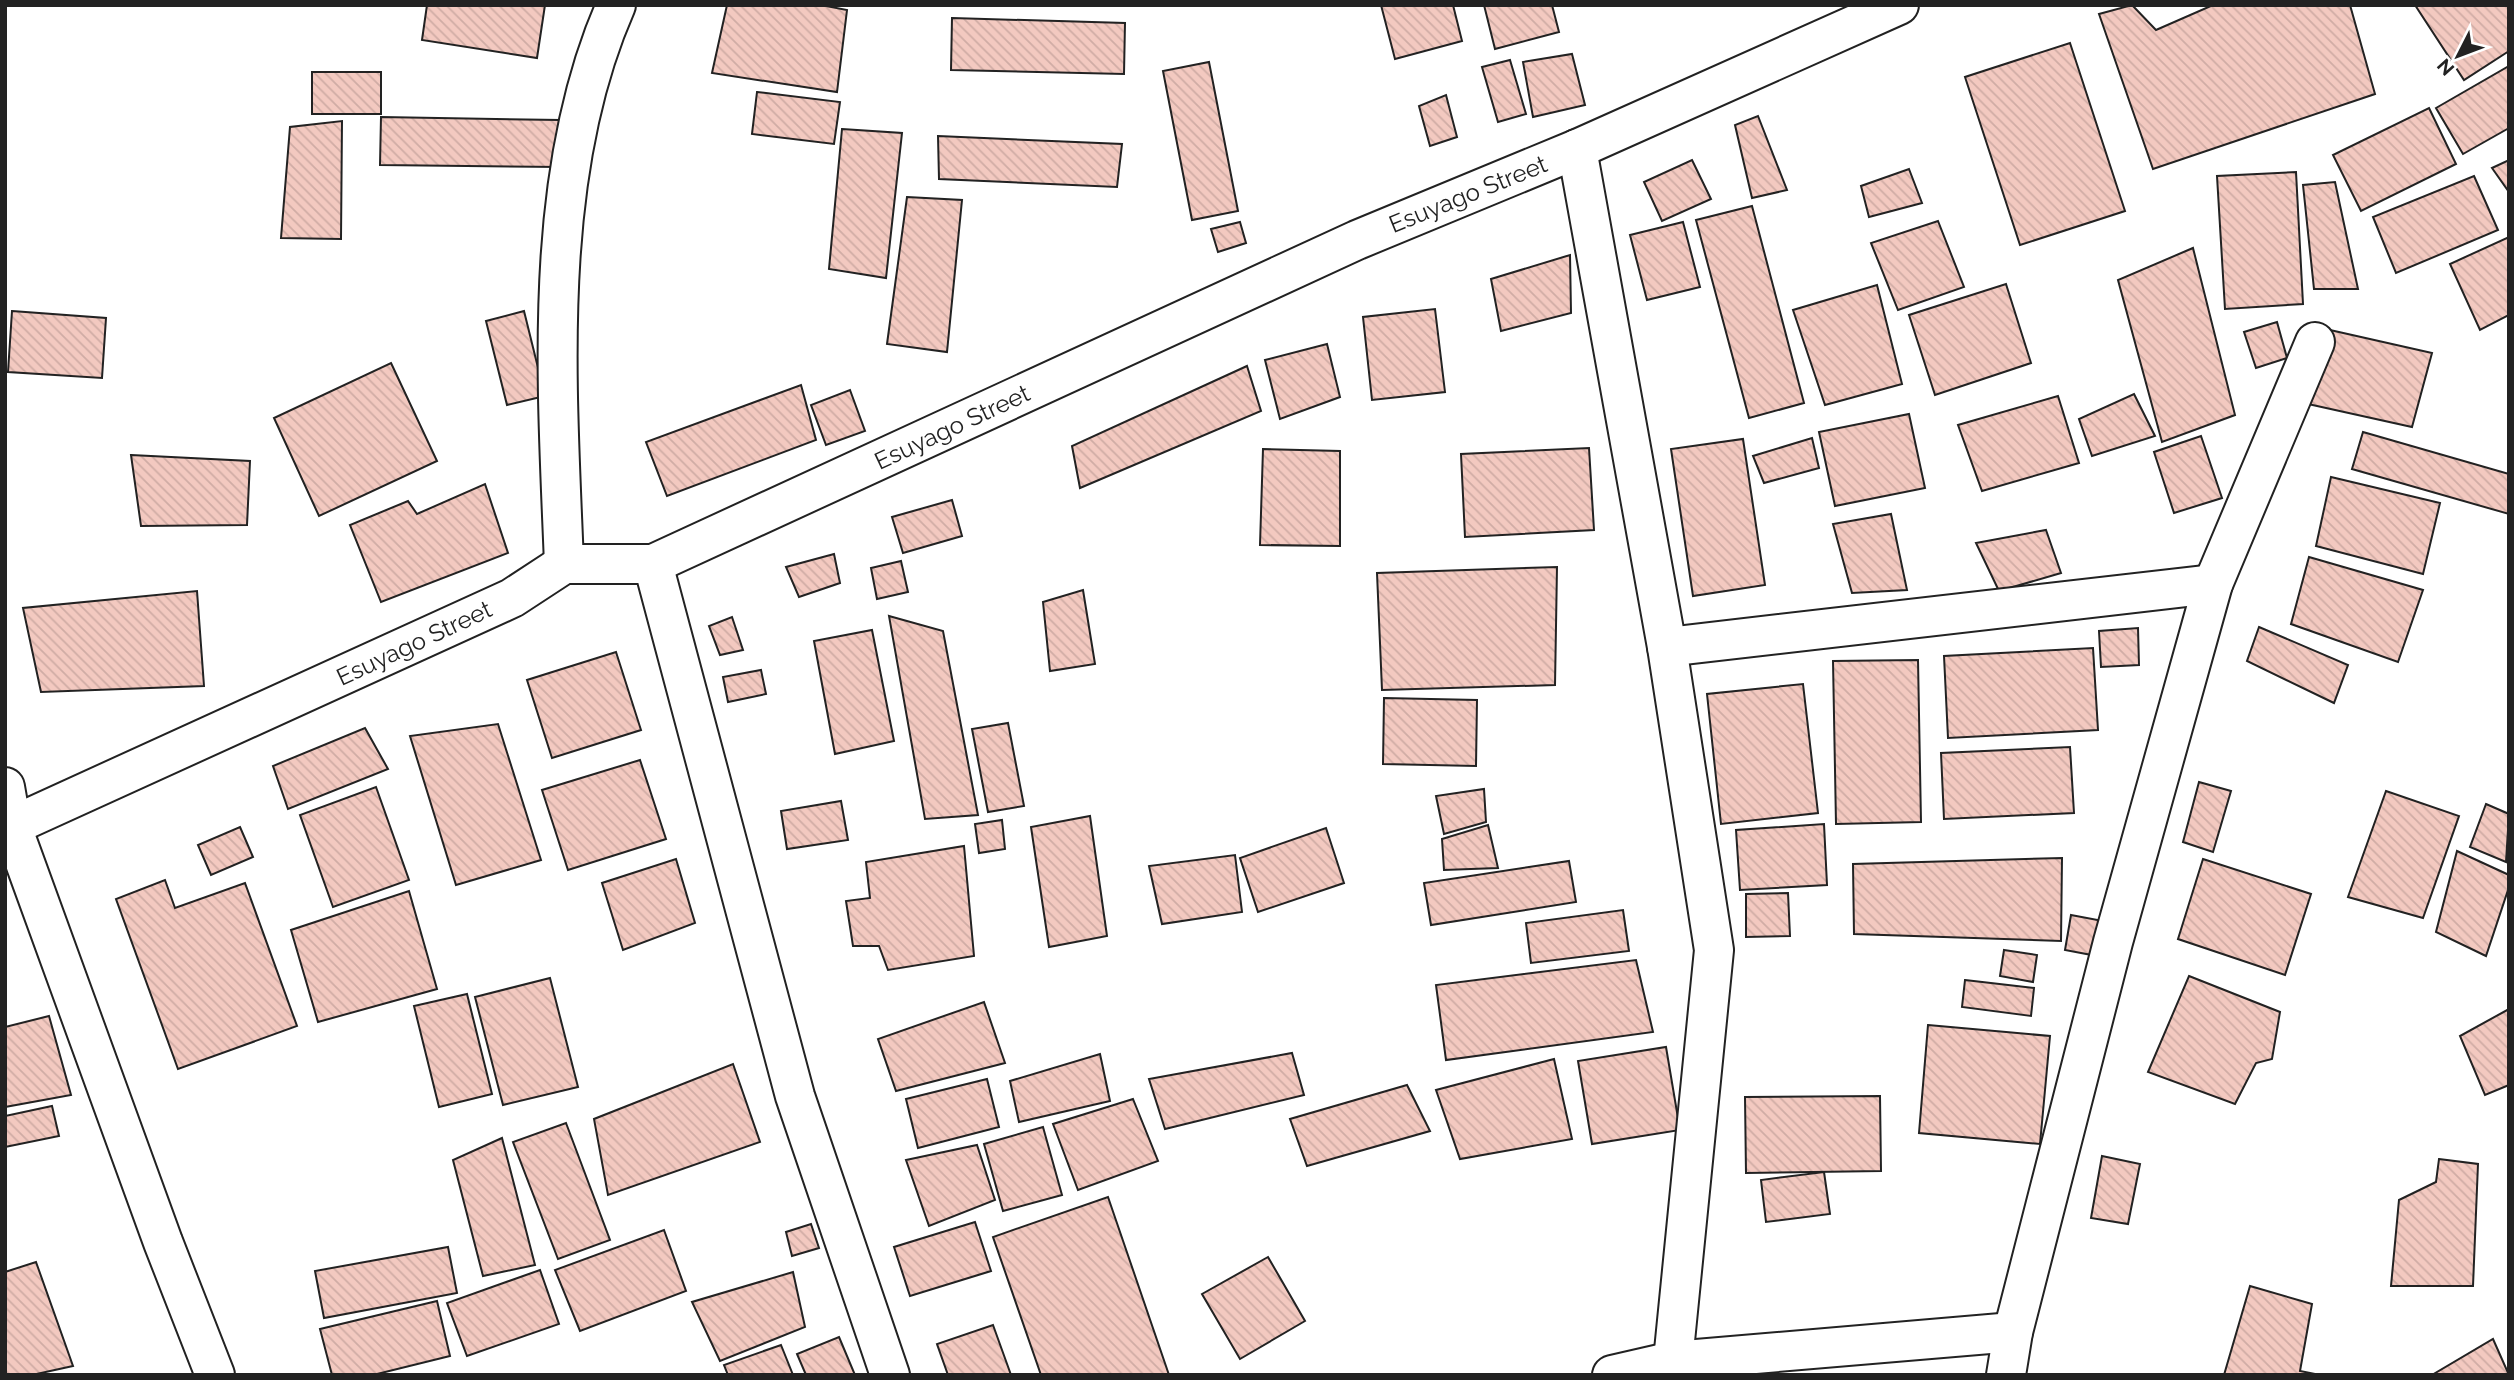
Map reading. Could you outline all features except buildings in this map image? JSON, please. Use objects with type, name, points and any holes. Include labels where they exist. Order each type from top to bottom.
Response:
[{"type":"street","points":[[564,564],[558,398],[560,294],[566,205],[579,110],[616,5]]},
{"type":"street","name":"Esuyago Street","points":[[9,828],[512,598],[564,564],[653,564],[1357,240],[1577,149],[1899,5]]},
{"type":"street","points":[[1577,149],[1667,647],[1714,950],[1673,1361]]},
{"type":"street","points":[[2006,1375],[2013,1332],[2113,942],[2213,584],[2315,342]]},
{"type":"street","points":[[653,564],[794,1096],[890,1375]]},
{"type":"street","points":[[1667,647],[2213,584]]},
{"type":"street","points":[[5,786],[9,828],[215,1375]]},
{"type":"street","points":[[1612,1375],[1673,1361],[2013,1332]]}]
